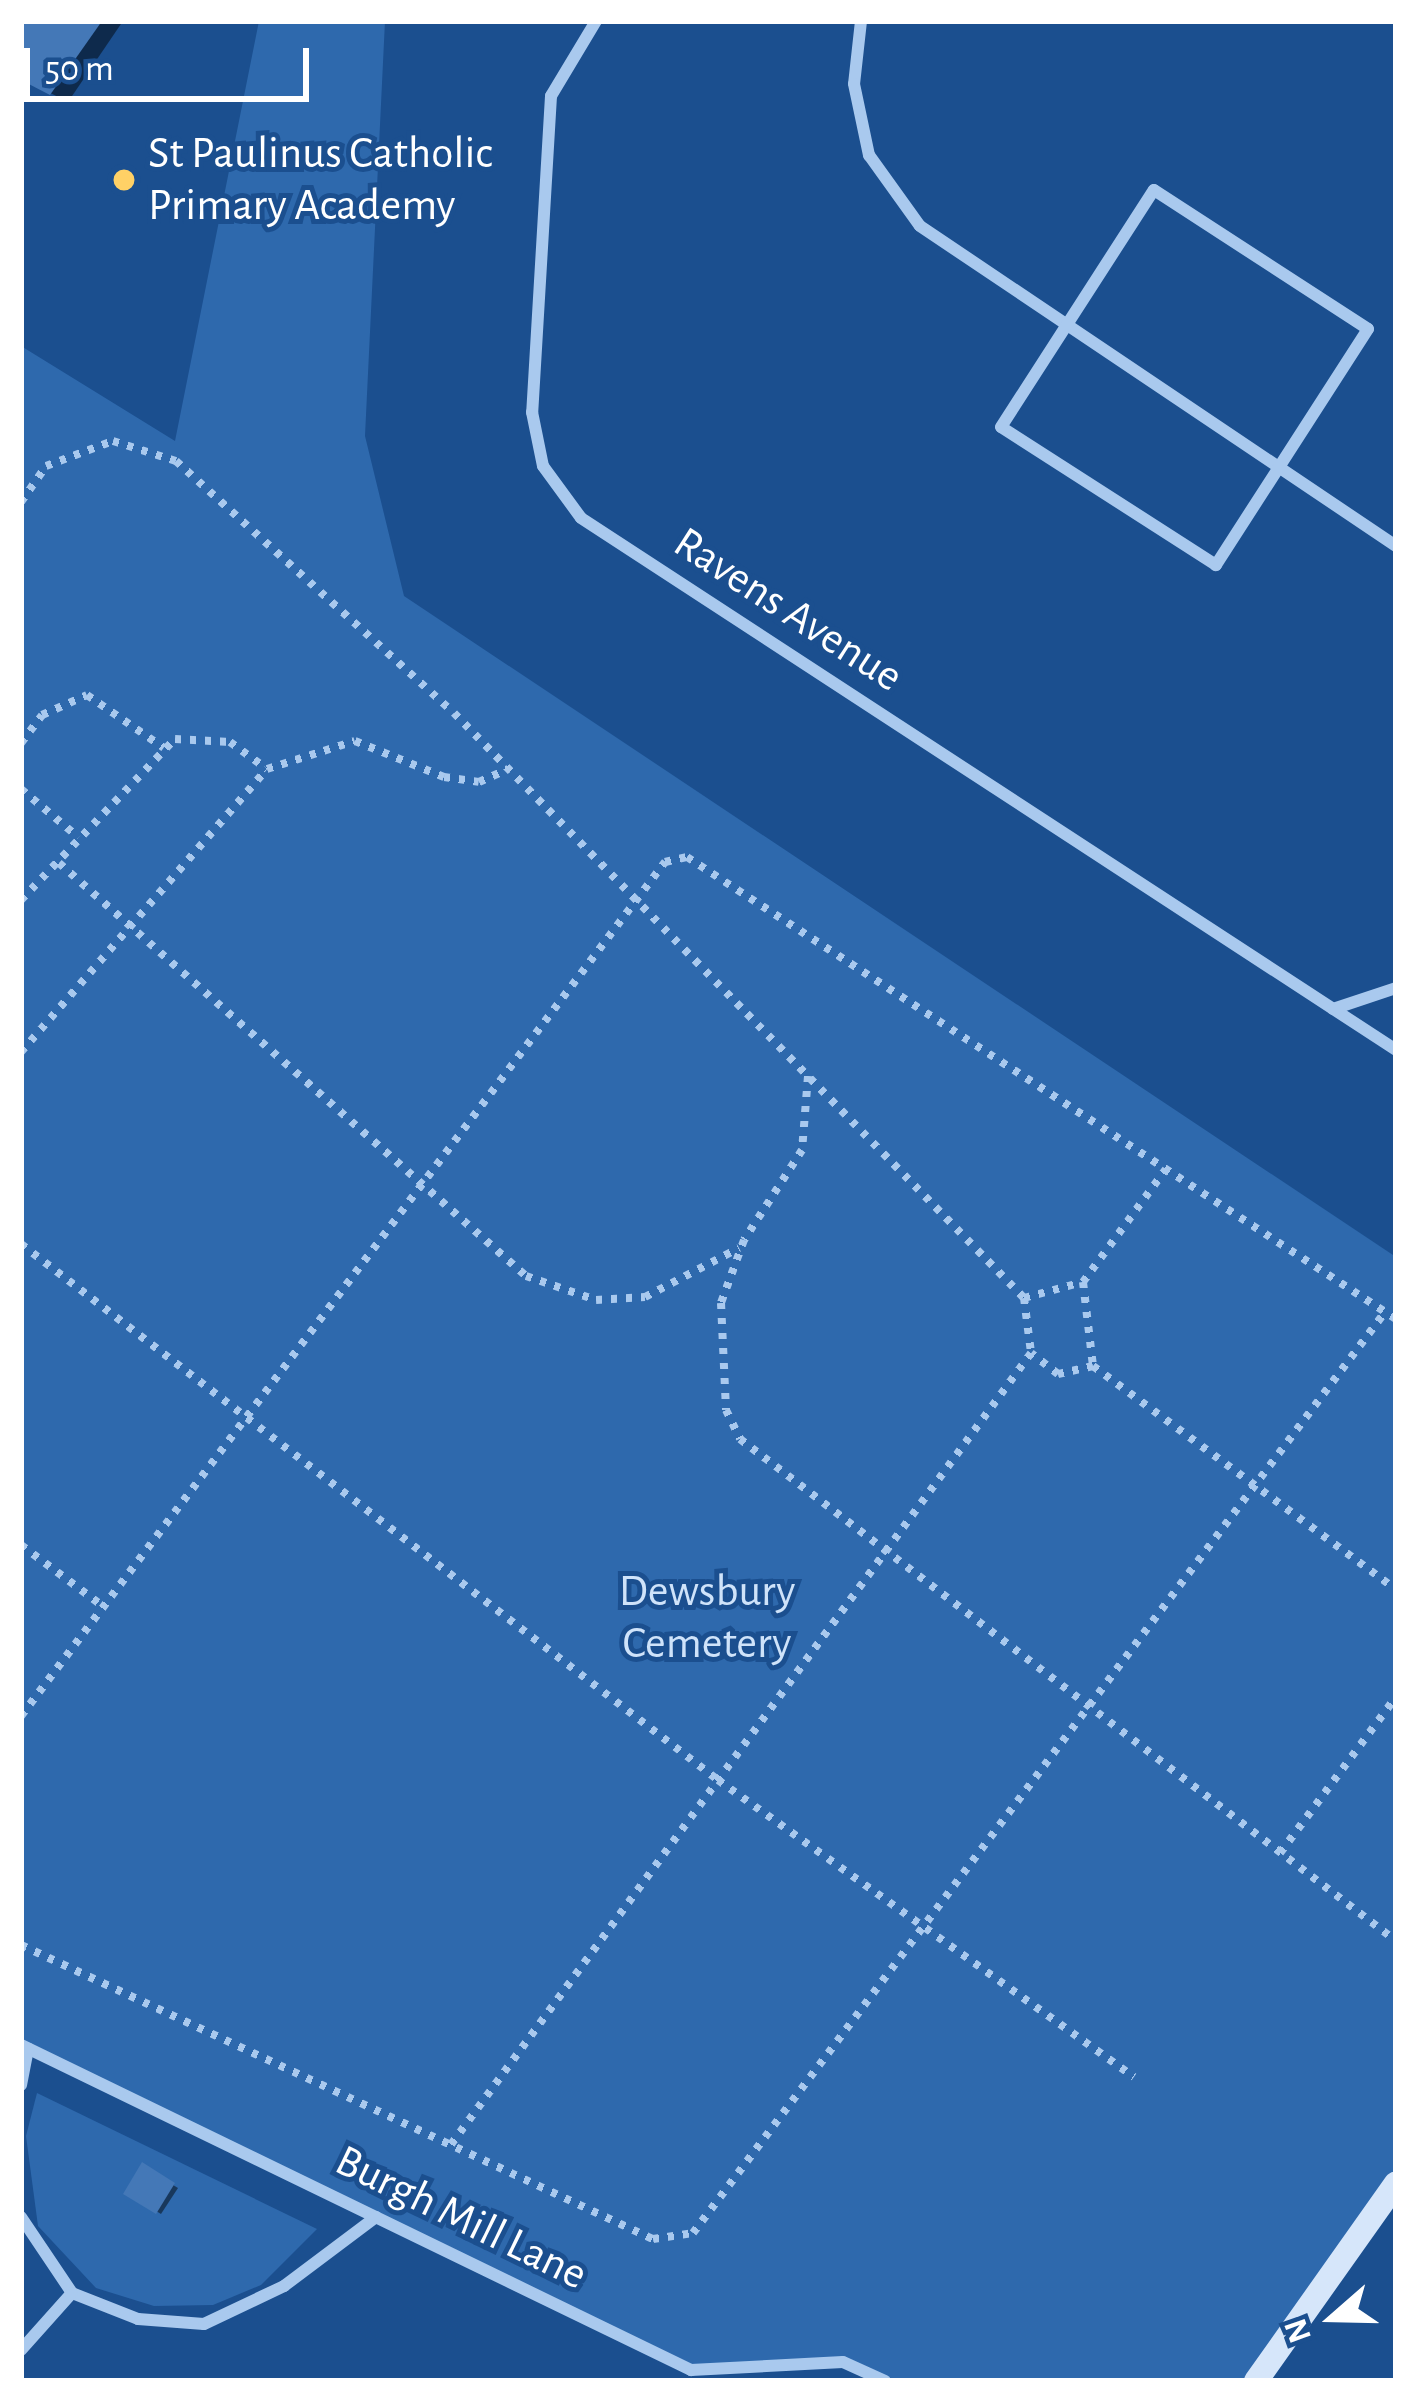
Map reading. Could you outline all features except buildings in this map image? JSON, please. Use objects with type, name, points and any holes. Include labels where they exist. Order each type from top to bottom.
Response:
[{"type":"street","name":"Ravens Avenue","points":[[596,21],[551,97],[532,412],[543,466],[581,518],[1396,1050]]},
{"type":"street","points":[[861,21],[854,84],[869,154],[920,226],[1396,546]]},
{"type":"street","points":[[1154,190],[1368,329],[1278,467],[1216,565],[1001,427],[1154,190]]},
{"type":"street","points":[[1333,1009],[1396,988]]},
{"type":"street","points":[[21,2085],[25,2047]]},
{"type":"street","name":"Burgh Mill Lane","points":[[25,2047],[688,2375],[843,2362],[885,2381]]},
{"type":"street","points":[[1256,2381],[1396,2183]]},
{"type":"street","points":[[21,2217],[72,2293],[137,2319],[204,2324],[284,2286],[376,2217]]},
{"type":"street","points":[[21,2350],[72,2293]]},
{"type":"path","points":[[21,502],[46,466],[113,441],[176,461],[335,597],[1024,1298],[1031,1353],[447,2150]]},
{"type":"path","points":[[21,743],[42,716],[87,695],[164,748]]},
{"type":"path","points":[[21,900],[25,887],[59,863],[164,748],[195,733],[266,769]]},
{"type":"path","points":[[21,1052],[266,769],[356,741],[444,776],[479,782],[508,769]]},
{"type":"path","points":[[21,789],[78,838]]},
{"type":"path","points":[[21,1716],[421,1191],[632,896],[687,856],[1396,1319]]},
{"type":"path","points":[[59,863],[421,1191],[526,1276],[596,1300],[662,1291],[741,1247]]},
{"type":"path","points":[[808,1076],[802,1150],[741,1247],[721,1304],[733,1425],[771,1471],[1396,1941]]},
{"type":"path","points":[[1024,1298],[1083,1282],[1166,1169]]},
{"type":"path","points":[[21,1244],[244,1424],[718,1780],[1134,2077]]},
{"type":"path","points":[[1083,1282],[1093,1366],[1396,1589]]},
{"type":"path","points":[[21,1945],[447,2150],[653,2239],[693,2233],[1385,1312]]},
{"type":"path","points":[[1031,1353],[1058,1374],[1093,1366]]},
{"type":"path","points":[[21,1545],[104,1607]]},
{"type":"path","points":[[1280,1853],[1396,1697]]},
{"type":"green space","name":"Dewsbury Cemetery","points":[[259,21],[385,21],[365,436],[404,596],[1396,1257],[1396,2183],[1256,2381],[885,2381],[843,2362],[691,2370],[21,2045],[21,346],[175,441]]},
{"type":"green space","points":[[37,2093],[317,2229],[261,2285],[213,2305],[154,2306],[96,2288],[38,2226],[26,2136]]},
{"type":"place","name":"St Paulinus Catholic Primary Academy","points":[[124,180]]}]
